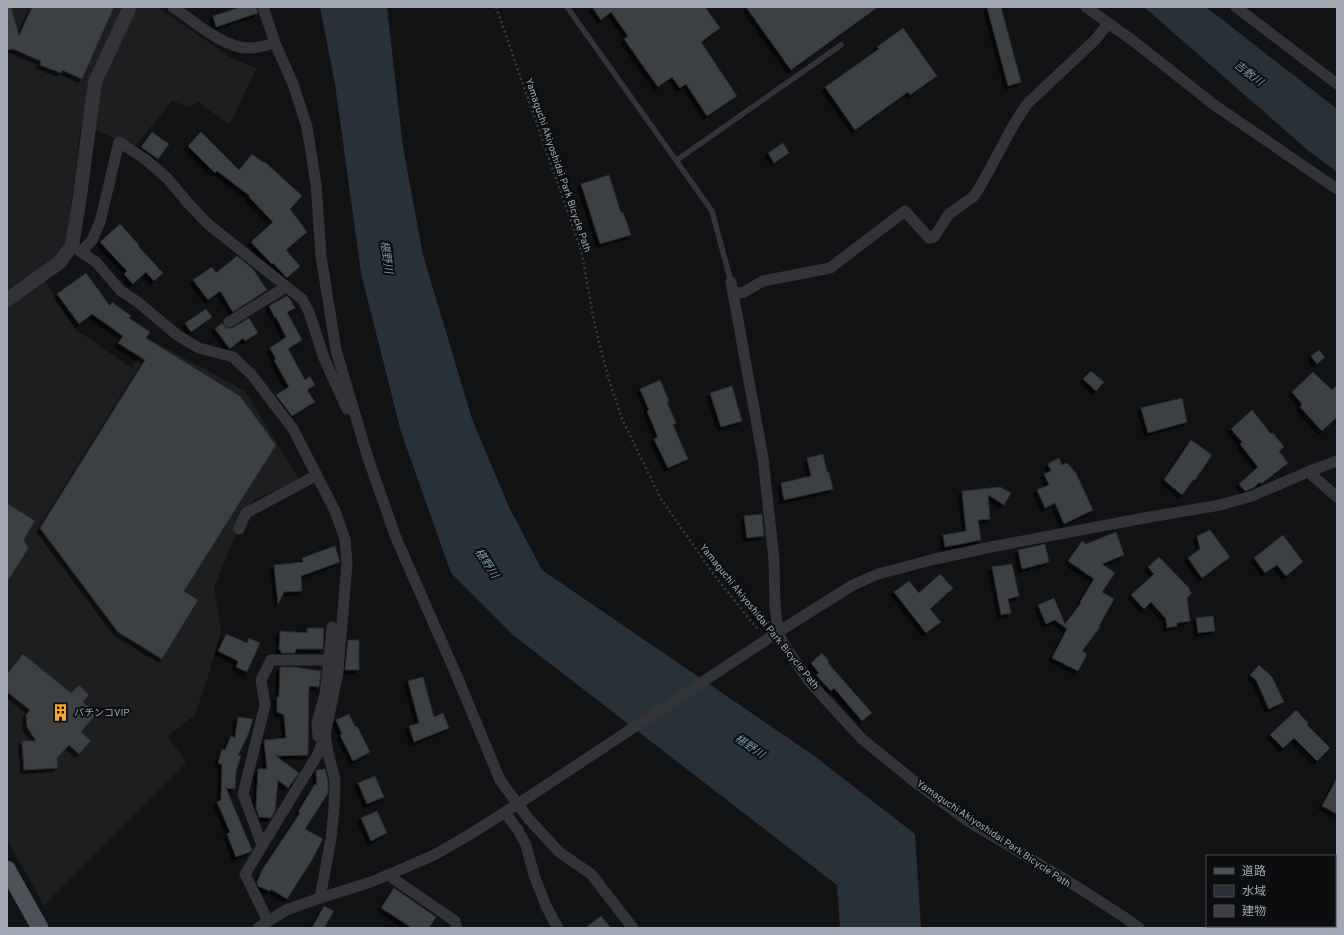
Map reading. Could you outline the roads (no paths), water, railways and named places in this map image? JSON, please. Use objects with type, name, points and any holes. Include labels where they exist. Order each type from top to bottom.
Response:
[{"type":"main road","points":[[7,869],[40,928]]},
{"type":"street","points":[[76,248],[79,203],[95,82],[130,7]]},
{"type":"street","points":[[173,7],[215,36],[235,46],[251,48],[275,43]]},
{"type":"street","points":[[263,7],[275,43],[293,84],[307,127],[316,184],[320,256],[336,350],[361,438],[396,538],[456,674],[500,780],[528,818],[559,852],[591,874],[633,928]]},
{"type":"street","points":[[1086,7],[1136,43],[1213,104],[1337,189]]},
{"type":"street","points":[[1236,7],[1337,84]]},
{"type":"street","points":[[733,294],[744,292],[763,281],[830,268],[905,210],[929,238],[934,237],[949,214],[972,197],[980,187],[1014,124],[1027,104],[1094,40],[1108,24]]},
{"type":"street","points":[[7,300],[60,262],[76,248],[92,240],[100,222],[119,142],[145,159],[167,178],[208,224],[302,299],[309,312],[324,358],[361,438]]},
{"type":"street","points":[[76,248],[96,262],[120,290],[139,303],[177,336],[199,348],[233,357],[252,375],[293,429],[335,511],[345,539],[347,563],[338,672],[325,735],[318,754],[245,874],[268,921]]},
{"type":"street","points":[[731,282],[763,458],[774,560],[774,606],[778,632],[782,643],[808,680],[868,744],[915,782],[968,821],[1086,892],[1139,928]]},
{"type":"street","points":[[229,322],[286,287]]},
{"type":"street","points":[[258,928],[286,910],[371,882],[434,855],[470,835],[533,795],[778,632],[853,585],[878,574],[935,559],[991,547],[1220,505],[1252,496],[1337,461]]},
{"type":"street","points":[[1310,471],[1312,475],[1337,497]]},
{"type":"street","points":[[239,529],[246,513],[317,475]]},
{"type":"street","points":[[325,735],[318,736],[318,723],[325,694],[332,627]]},
{"type":"street","points":[[262,845],[243,794],[265,705],[261,680],[271,660],[329,660]]},
{"type":"street","points":[[320,898],[331,839],[335,780],[325,735]]},
{"type":"street","points":[[505,813],[518,830],[526,845],[534,875],[546,906],[558,928]]},
{"type":"street","points":[[388,875],[455,921],[457,928]]},
{"type":"lane","points":[[567,7],[712,211],[731,282]]},
{"type":"lane","points":[[677,160],[841,45]]},
{"type":"water","name":"椹野川","points":[[320,7],[387,7],[403,147],[423,255],[472,419],[509,507],[542,570],[813,755],[915,834],[921,928],[840,928],[837,885],[513,635],[451,573],[401,432],[361,273],[335,84]]},
{"type":"water","name":"吉敷川","points":[[1144,7],[1206,7],[1337,109],[1337,172],[1310,152]]},
{"type":"place","name":"パチンコVIP","points":[[61,712]]}]
